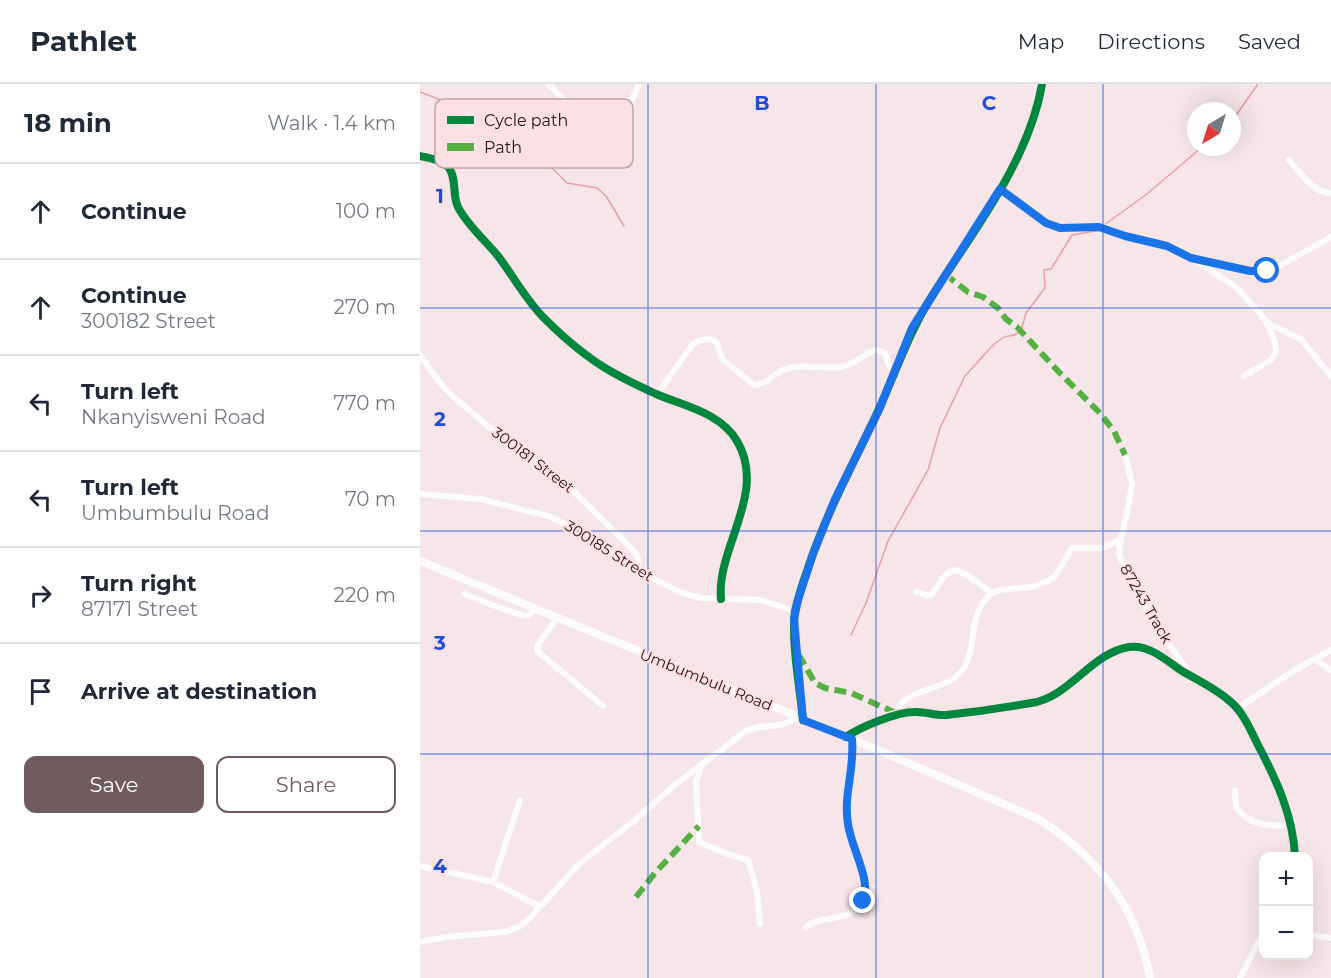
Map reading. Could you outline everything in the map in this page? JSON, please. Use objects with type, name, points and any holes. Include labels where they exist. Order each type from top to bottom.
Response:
[{"type":"main road","name":"Umbumbulu Road","points":[[420,561],[1025,812],[1073,843],[1103,874],[1124,904],[1140,939],[1150,978]]},
{"type":"street","points":[[548,84],[563,99]]},
{"type":"street","points":[[633,99],[639,84]]},
{"type":"street","points":[[420,942],[446,937],[509,932],[525,923],[572,870],[676,783],[751,729],[785,724],[799,719],[795,611],[823,527],[879,410],[918,318],[1000,189],[1030,131],[1040,101],[1042,84]]},
{"type":"street","points":[[420,156],[435,160]]},
{"type":"street","points":[[1289,160],[1314,188],[1331,193]]},
{"type":"street","points":[[449,168],[453,176],[456,202],[462,214],[548,322],[610,371],[657,394],[713,417],[732,434],[741,450],[747,471],[747,482],[737,529],[721,580],[721,599]]},
{"type":"street","points":[[1000,189],[1052,226],[1066,229],[1104,228],[1125,236],[1167,246],[1191,258],[1236,287],[1266,321],[1275,343],[1276,353],[1270,361],[1244,376]]},
{"type":"street","points":[[1191,258],[1250,271],[1267,271],[1331,237]]},
{"type":"street","points":[[1266,321],[1301,339],[1331,376]]},
{"type":"street","points":[[657,394],[693,344],[711,339],[716,342],[722,359],[754,384],[765,383],[782,370],[794,367],[842,367],[866,353],[877,350],[885,353],[890,368],[894,372]]},
{"type":"street","name":"300181 Street","points":[[420,355],[440,383],[456,399],[526,458],[550,471],[570,487],[634,551],[638,558],[638,568]]},
{"type":"street","name":"87243 Track","points":[[1125,454],[1132,484],[1119,554],[1125,570],[1154,623],[1192,677]]},
{"type":"street","name":"300185 Street","points":[[420,494],[480,499],[548,516],[585,534],[682,593],[701,598],[760,600],[795,611]]},
{"type":"street","points":[[897,716],[900,706],[911,696],[948,682],[961,673],[970,650],[978,611],[992,593],[1040,585],[1055,576],[1072,548],[1104,548],[1121,539]]},
{"type":"street","points":[[916,592],[930,596],[945,575],[956,570],[992,593]]},
{"type":"street","points":[[464,594],[522,617],[528,616],[534,609]]},
{"type":"street","points":[[557,618],[537,646],[537,651],[603,706]]},
{"type":"street","points":[[806,927],[815,921],[848,916],[860,905],[865,895],[866,883],[854,849],[848,824],[847,805],[853,759],[849,738],[858,729],[914,712],[947,715],[1035,703],[1056,693],[1084,671],[1110,655],[1127,648],[1138,647],[1151,652],[1224,696],[1237,709],[1282,794],[1291,824],[1294,852]]},
{"type":"street","points":[[1237,709],[1293,671],[1331,650]]},
{"type":"street","points":[[1315,659],[1331,669]]},
{"type":"street","points":[[702,765],[696,781],[700,844],[748,860],[757,891],[760,924]]},
{"type":"street","points":[[1235,790],[1236,807],[1251,820],[1269,827],[1291,824]]},
{"type":"street","points":[[494,882],[520,800]]},
{"type":"street","points":[[420,866],[494,882],[540,907]]},
{"type":"street","points":[[1313,936],[1331,938]]},
{"type":"street","points":[[1240,978],[1259,941]]},
{"type":"waterway","points":[[1241,108],[1258,84]]},
{"type":"waterway","points":[[420,92],[438,99]]},
{"type":"waterway","points":[[1104,225],[1147,194],[1191,156]]},
{"type":"waterway","points":[[552,168],[567,183],[597,188],[606,196],[624,226]]},
{"type":"waterway","points":[[851,635],[866,603],[888,541],[928,470],[940,428],[965,376],[994,344],[1004,337],[1021,331],[1026,313],[1045,288],[1044,270],[1051,269],[1072,235],[1101,230]]},
{"type":"marked path","points":[[945,274],[968,292],[983,297],[998,308],[1006,319],[1017,327],[1099,412],[1114,431],[1125,455]]},
{"type":"marked path","points":[[797,656],[800,657],[815,683],[825,688],[851,693],[896,713]]},
{"type":"marked path","points":[[636,897],[699,826]]},
{"type":"cycle path","points":[[803,720],[794,623],[798,600],[815,548],[916,324],[1012,168],[1035,113],[1042,84]]},
{"type":"cycle path","points":[[420,156],[435,160]]},
{"type":"cycle path","points":[[449,168],[453,177],[456,202],[462,214],[498,256],[531,304],[544,318],[585,354],[617,375],[712,417],[730,431],[737,441],[745,461],[747,480],[739,520],[726,560],[721,599]]},
{"type":"cycle path","points":[[846,737],[898,714],[918,712],[946,715],[1010,707],[1045,699],[1069,685],[1091,666],[1115,651],[1129,647],[1144,648],[1214,689],[1240,712],[1278,785],[1291,827],[1295,852]]},
{"type":"route","points":[[863,901],[866,883],[848,824],[847,805],[853,759],[852,739],[803,720],[795,611],[823,527],[879,410],[908,337],[967,240],[1000,189],[1052,226],[1066,229],[1104,228],[1125,236],[1167,246],[1191,258],[1209,260],[1250,271],[1267,271]]}]
